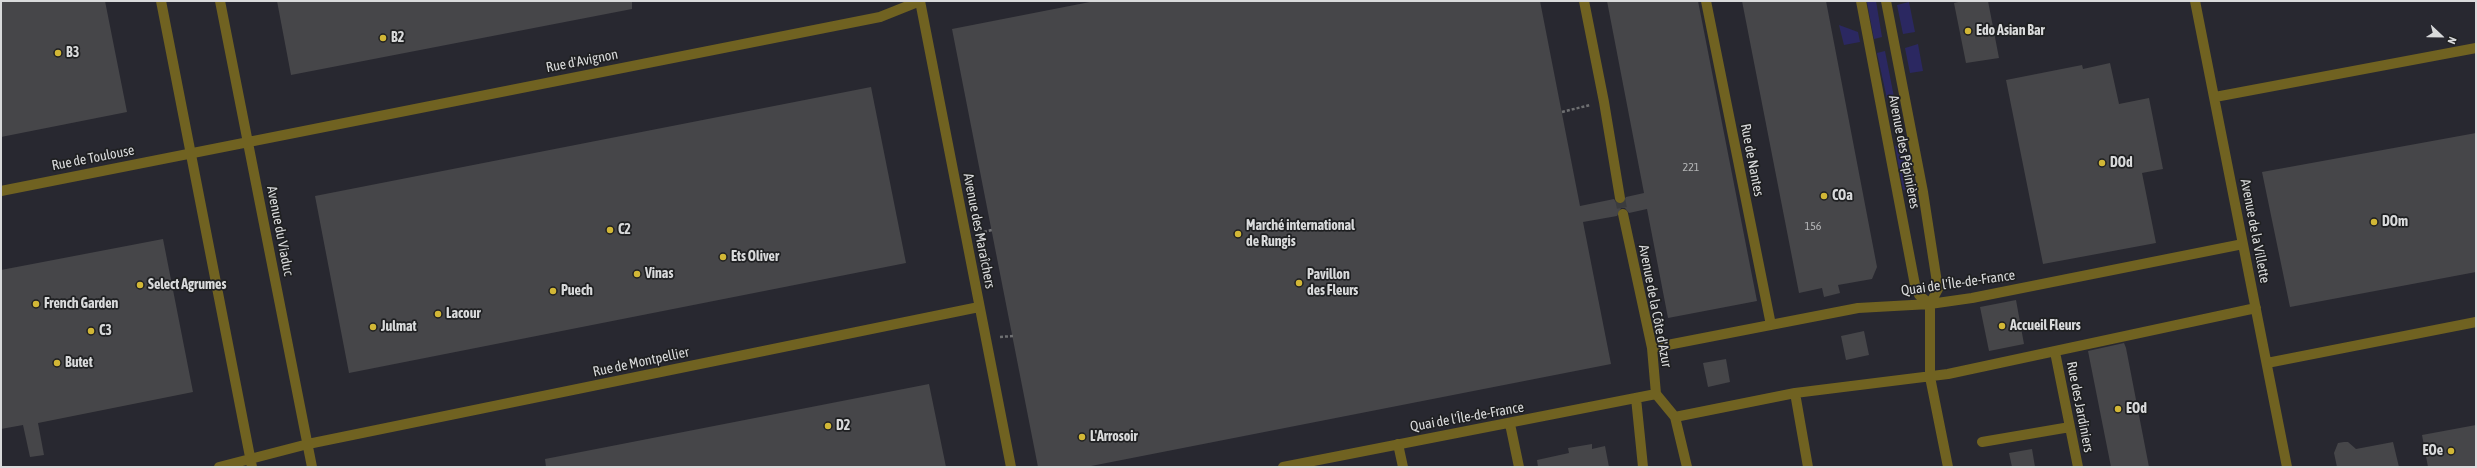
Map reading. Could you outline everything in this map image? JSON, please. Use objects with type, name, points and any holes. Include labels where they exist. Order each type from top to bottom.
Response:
[{"type":"lane","points":[[161,1],[251,463]]},
{"type":"lane","name":"Avenue du Viaduc","points":[[220,1],[312,467]]},
{"type":"lane","name":"Rue d'Avignon","points":[[191,153],[880,17],[920,1]]},
{"type":"lane","name":"Avenue des Maraîchers","points":[[920,1],[1011,467]]},
{"type":"lane","points":[[1584,1],[1604,102],[1620,198]]},
{"type":"lane","name":"Rue de Nantes","points":[[1706,1],[1771,325]]},
{"type":"lane","name":"Avenue des Pépinières","points":[[1861,1],[1915,285],[1919,295],[1930,304]]},
{"type":"lane","name":"Avenue des Pépinières","points":[[1886,1],[1923,192],[1938,289],[1930,304],[1930,377],[1948,467]]},
{"type":"lane","name":"Avenue de la Villette","points":[[2195,1],[2287,467]]},
{"type":"lane","points":[[2215,97],[2476,48]]},
{"type":"lane","name":"Rue de Toulouse","points":[[1,191],[191,153]]},
{"type":"lane","name":"Avenue de la Côte d'Azur","points":[[1623,214],[1652,348],[1656,394]]},
{"type":"lane","name":"Quai de l'Île-de-France","points":[[1652,348],[1858,308],[1930,304],[1987,295],[2243,244]]},
{"type":"lane","name":"Rue de Montpellier","points":[[218,467],[251,463],[308,444],[979,307]]},
{"type":"lane","points":[[1675,417],[1795,393],[1930,377],[2055,352],[2256,308]]},
{"type":"lane","points":[[2267,363],[2476,322]]},
{"type":"lane","name":"Rue des Jardiniers","points":[[2055,352],[2078,467]]},
{"type":"lane","points":[[1795,393],[1808,467]]},
{"type":"lane","points":[[1656,394],[1675,417],[1687,467]]},
{"type":"lane","name":"Quai de l'Île-de-France","points":[[1282,467],[1510,424],[1656,394]]},
{"type":"lane","points":[[1636,398],[1643,467]]},
{"type":"lane","points":[[1510,424],[1519,467]]},
{"type":"lane","points":[[1982,442],[2070,427]]},
{"type":"lane","points":[[1398,444],[1403,467]]},
{"type":"path","points":[[1562,112],[1604,102]]},
{"type":"shaded area","name":"Marché international de Rungis","points":[[1,1],[2476,1],[2476,467],[1,467]]},
{"type":"shaded area","points":[[1876,1],[1882,37],[1874,39],[1867,2]]},
{"type":"shaded area","points":[[1909,2],[1915,32],[1903,34],[1897,5]]},
{"type":"shaded area","points":[[1839,25],[1858,32],[1860,42],[1844,45]]},
{"type":"shaded area","points":[[1918,44],[1923,71],[1910,73],[1905,48]]},
{"type":"shaded area","points":[[1885,51],[1894,97],[1887,99],[1877,53]]},
{"type":"shaded area","points":[[1903,144],[1911,188],[1903,190],[1895,146]]},
{"type":"building","name":"B3","points":[[1,1],[105,1],[127,112],[1,137]]},
{"type":"building","name":"B2","points":[[277,1],[632,1],[632,9],[291,75]]},
{"type":"building","name":"Pavillon des Fleurs","points":[[1095,1],[1540,1],[1580,206],[1614,199],[1617,204],[1621,204],[1626,197],[1644,193],[1607,1],[1698,1],[1757,301],[1668,318],[1647,209],[1629,213],[1625,208],[1621,208],[1617,216],[1583,222],[1611,364],[1086,467],[1038,467],[952,29]]},
{"type":"building","name":"COa","points":[[1742,1],[1826,1],[1877,267],[1872,279],[1838,285],[1840,293],[1824,297],[1822,288],[1799,293]]},
{"type":"building","points":[[1963,1],[1988,1],[1999,58],[1966,63],[1954,3]]},
{"type":"building","name":"DOd","points":[[2110,63],[2119,104],[2149,98],[2163,169],[2142,173],[2156,243],[2043,264],[2006,80],[2082,65],[2083,69]]},
{"type":"building","name":"C2","points":[[871,87],[906,263],[349,373],[315,196]]},
{"type":"building","name":"DOm","points":[[2476,133],[2476,272],[2290,307],[2262,172]]},
{"type":"building","name":"C3","points":[[163,239],[193,392],[38,423],[44,455],[30,457],[23,425],[1,429],[1,270]]},
{"type":"building","name":"Accueil Fleurs","points":[[2016,300],[2024,344],[1989,351],[1980,307]]},
{"type":"building","points":[[1864,331],[1869,355],[1846,360],[1841,336]]},
{"type":"building","name":"EOd","points":[[2124,343],[2149,467],[2111,467],[2088,351]]},
{"type":"building","points":[[1726,359],[1730,382],[1708,387],[1703,363]]},
{"type":"building","name":"D2","points":[[929,384],[946,467],[546,467],[545,459]]},
{"type":"building","name":"EOe","points":[[2476,425],[2476,467],[2428,467],[2422,435]]},
{"type":"building","points":[[2348,442],[2356,449],[2393,442],[2399,467],[2337,467],[2334,453],[2338,443]]},
{"type":"building","points":[[1592,444],[1592,449],[1605,446],[1609,467],[1538,467],[1537,460],[1569,453],[1568,448]]},
{"type":"building","points":[[2032,449],[2035,467],[2012,467],[2009,453]]},
{"type":"tunnel","points":[[1620,198],[1623,214]]},
{"type":"place","name":"Edo Asian Bar","points":[[1968,31]]},
{"type":"place","name":"B2","points":[[383,38]]},
{"type":"place","name":"B3","points":[[58,53]]},
{"type":"place","name":"DOd","points":[[2102,163]]},
{"type":"place","name":"COa","points":[[1824,196]]},
{"type":"place","name":"DOm","points":[[2374,222]]},
{"type":"place","name":"C2","points":[[610,230]]},
{"type":"place","name":"Marché international de Rungis","points":[[1238,234]]},
{"type":"place","name":"Ets Oliver","points":[[723,257]]},
{"type":"place","name":"Vinas","points":[[637,274]]},
{"type":"place","name":"Pavillon des Fleurs","points":[[1299,283]]},
{"type":"place","name":"Select Agrumes","points":[[140,285]]},
{"type":"place","name":"Puech","points":[[553,291]]},
{"type":"place","name":"French Garden","points":[[36,304]]},
{"type":"place","name":"Lacour","points":[[438,314]]},
{"type":"place","name":"Accueil Fleurs","points":[[2002,326]]},
{"type":"place","name":"Julmat","points":[[373,327]]},
{"type":"place","name":"C3","points":[[91,331]]},
{"type":"place","name":"Butet","points":[[57,363]]},
{"type":"place","name":"EOd","points":[[2118,409]]},
{"type":"place","name":"D2","points":[[828,426]]},
{"type":"place","name":"L'Arrosoir","points":[[1082,437]]},
{"type":"place","name":"EOe","points":[[2451,451]]}]
